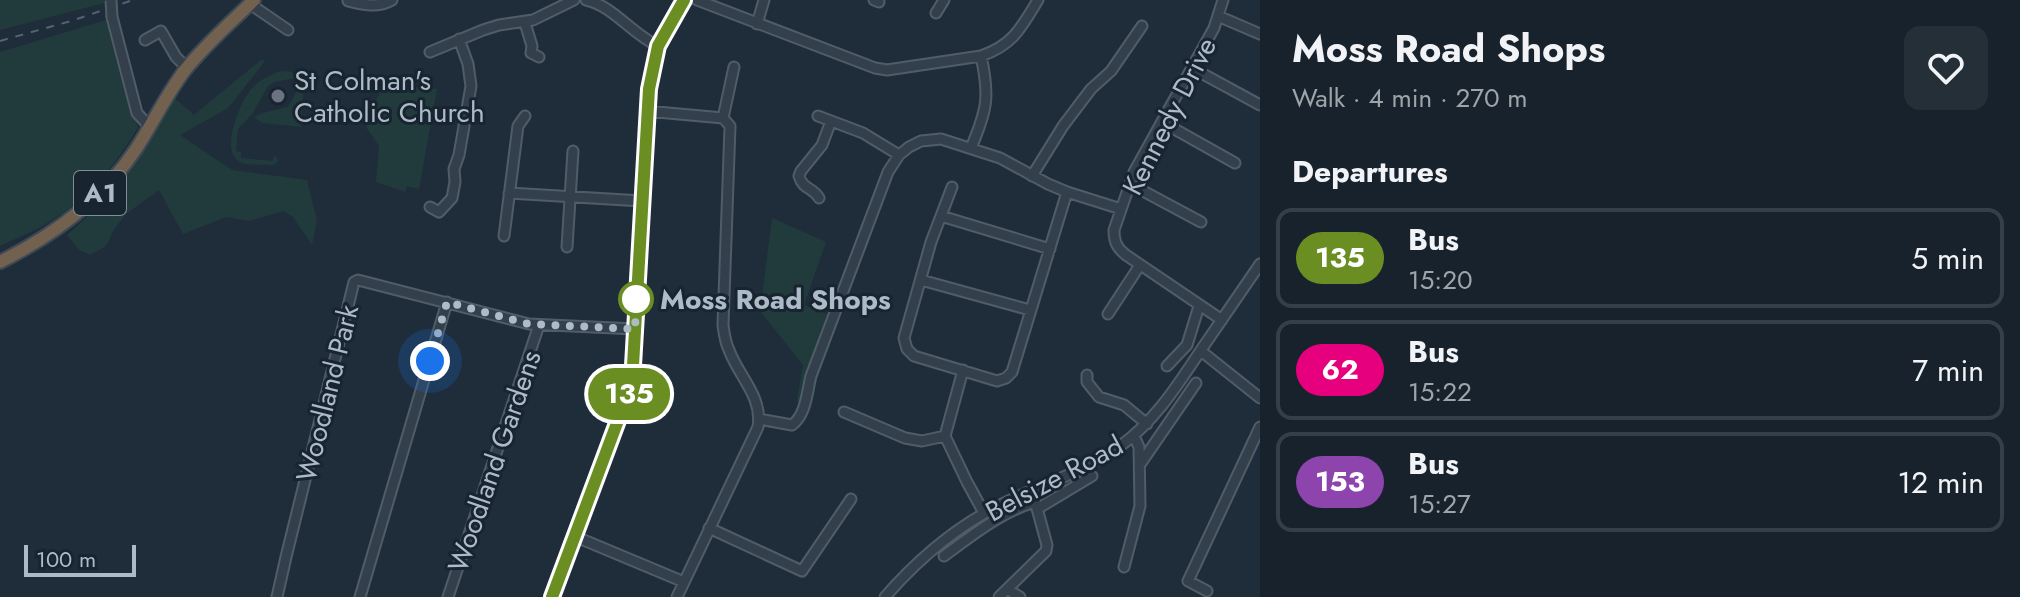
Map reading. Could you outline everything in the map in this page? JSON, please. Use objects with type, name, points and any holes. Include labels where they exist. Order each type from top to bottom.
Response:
[{"type":"highway","name":"A1","points":[[0,262],[57,229],[101,192],[134,152],[169,92],[187,68],[252,2]]},
{"type":"highway","name":"A1","points":[[0,254],[16,253]]},
{"type":"street","points":[[111,0],[112,17],[137,113],[150,127]]},
{"type":"street","points":[[352,1],[364,5],[383,5],[392,0]]},
{"type":"street","points":[[428,53],[499,25],[525,23],[574,0]]},
{"type":"street","points":[[586,0],[607,9],[646,41],[658,46]]},
{"type":"street","points":[[552,597],[632,383],[646,111],[651,71],[658,46],[684,0]]},
{"type":"street","points":[[697,0],[887,70],[981,56],[1001,49],[1016,34],[1038,0]]},
{"type":"street","points":[[757,24],[764,0]]},
{"type":"street","points":[[936,13],[944,0]]},
{"type":"street","name":"Kennedy Drive","points":[[1222,320],[1140,265],[1116,245],[1114,230],[1134,172],[1214,28],[1223,0]]},
{"type":"street","points":[[252,2],[288,30]]},
{"type":"street","points":[[1218,16],[1260,34]]},
{"type":"street","points":[[525,23],[531,53],[539,57]]},
{"type":"street","points":[[1032,176],[1063,126],[1091,89],[1111,71],[1142,26]]},
{"type":"street","points":[[145,40],[161,31],[176,57],[187,68]]},
{"type":"street","points":[[430,207],[439,212],[452,198],[455,182],[454,169],[471,86],[468,64],[459,39]]},
{"type":"street","points":[[971,148],[985,114],[987,84],[981,56]]},
{"type":"street","points":[[723,118],[734,67]]},
{"type":"street","points":[[1192,68],[1260,105]]},
{"type":"street","points":[[646,111],[723,118],[730,126],[723,325],[727,348],[755,397],[759,419],[758,427],[677,597]]},
{"type":"street","points":[[504,236],[518,126],[525,116]]},
{"type":"street","points":[[818,116],[863,133],[899,155]]},
{"type":"street","points":[[453,119],[465,120]]},
{"type":"street","points":[[819,198],[806,188],[799,176],[822,145],[831,121]]},
{"type":"street","points":[[1162,122],[1235,163]]},
{"type":"street","points":[[759,419],[792,425],[797,422],[811,376],[888,172],[899,155],[909,147],[921,141],[941,139],[1000,158],[1067,192],[1121,209]]},
{"type":"street","points":[[567,247],[573,151]]},
{"type":"street","points":[[1130,184],[1201,222]]},
{"type":"street","points":[[952,187],[931,242],[904,338],[907,349],[914,356],[997,381],[1012,372],[1067,192]]},
{"type":"street","points":[[509,193],[642,201]]},
{"type":"street","points":[[941,216],[1050,249]]},
{"type":"street","name":"Belsize Road","points":[[885,597],[936,546],[984,513],[1089,466],[1134,436],[1162,408],[1260,264]]},
{"type":"street","points":[[1108,314],[1140,265]]},
{"type":"street","name":"Woodland Park","points":[[277,597],[354,282],[361,280],[529,324],[635,329]]},
{"type":"street","points":[[921,280],[1030,310]]},
{"type":"street","points":[[360,597],[447,302]]},
{"type":"street","points":[[1167,366],[1187,345],[1199,306]]},
{"type":"street","name":"Woodland Gardens","points":[[448,597],[539,325]]},
{"type":"street","points":[[1201,351],[1260,398]]},
{"type":"street","points":[[963,370],[945,436],[984,513]]},
{"type":"street","points":[[1087,375],[1087,382],[1099,397],[1124,405],[1147,424]]},
{"type":"street","points":[[1140,464],[1196,383]]},
{"type":"street","points":[[844,412],[905,438],[922,441],[945,436]]},
{"type":"street","points":[[1207,591],[1188,581],[1260,427]]},
{"type":"street","points":[[1124,567],[1140,506],[1139,447],[1134,436]]},
{"type":"street","points":[[944,556],[1014,509],[1036,505],[1092,476]]},
{"type":"street","points":[[999,597],[1046,551],[1032,490]]},
{"type":"street","points":[[709,528],[802,571],[851,499]]},
{"type":"street","points":[[574,536],[684,582]]},
{"type":"street","points":[[1007,589],[1020,597]]},
{"type":"green space","points":[[0,0],[104,0],[104,3],[0,30]]},
{"type":"green space","points":[[106,20],[138,127],[113,165],[81,198],[50,221],[0,246],[0,52]]},
{"type":"green space","points":[[261,60],[265,61],[228,108],[180,135],[232,170],[307,180],[317,220],[312,245],[293,217],[283,211],[249,221],[226,217],[183,234],[159,190],[126,214],[106,246],[90,255],[79,250],[67,235],[100,204],[127,171],[172,96],[194,115]]},
{"type":"green space","points":[[281,71],[292,72],[295,78],[268,86],[253,113],[238,129],[236,151],[241,152],[241,158],[272,161],[275,155],[278,161],[274,165],[239,162],[232,153],[231,144],[239,112],[253,87]]},
{"type":"green space","points":[[376,83],[437,89],[419,189],[407,186],[405,192],[376,182],[379,146],[366,127],[377,112],[376,100],[380,93]]},
{"type":"green space","points":[[301,84],[304,85],[301,127],[262,123],[254,117],[288,107]]},
{"type":"green space","points":[[772,218],[826,242],[804,305],[830,315],[799,403],[803,365],[760,311]]},
{"type":"railway","points":[[0,41],[133,0]]},
{"type":"bus line","name":"135","points":[[552,597],[632,383],[646,111],[651,71],[661,39],[684,0]]},
{"type":"place","name":"St Colman's Catholic Church","points":[[278,96]]},
{"type":"place","name":"Moss Road Shops","points":[[636,299]]},
{"type":"route","points":[[430,361],[447,302],[529,324],[635,329],[637,288],[636,299]]}]
